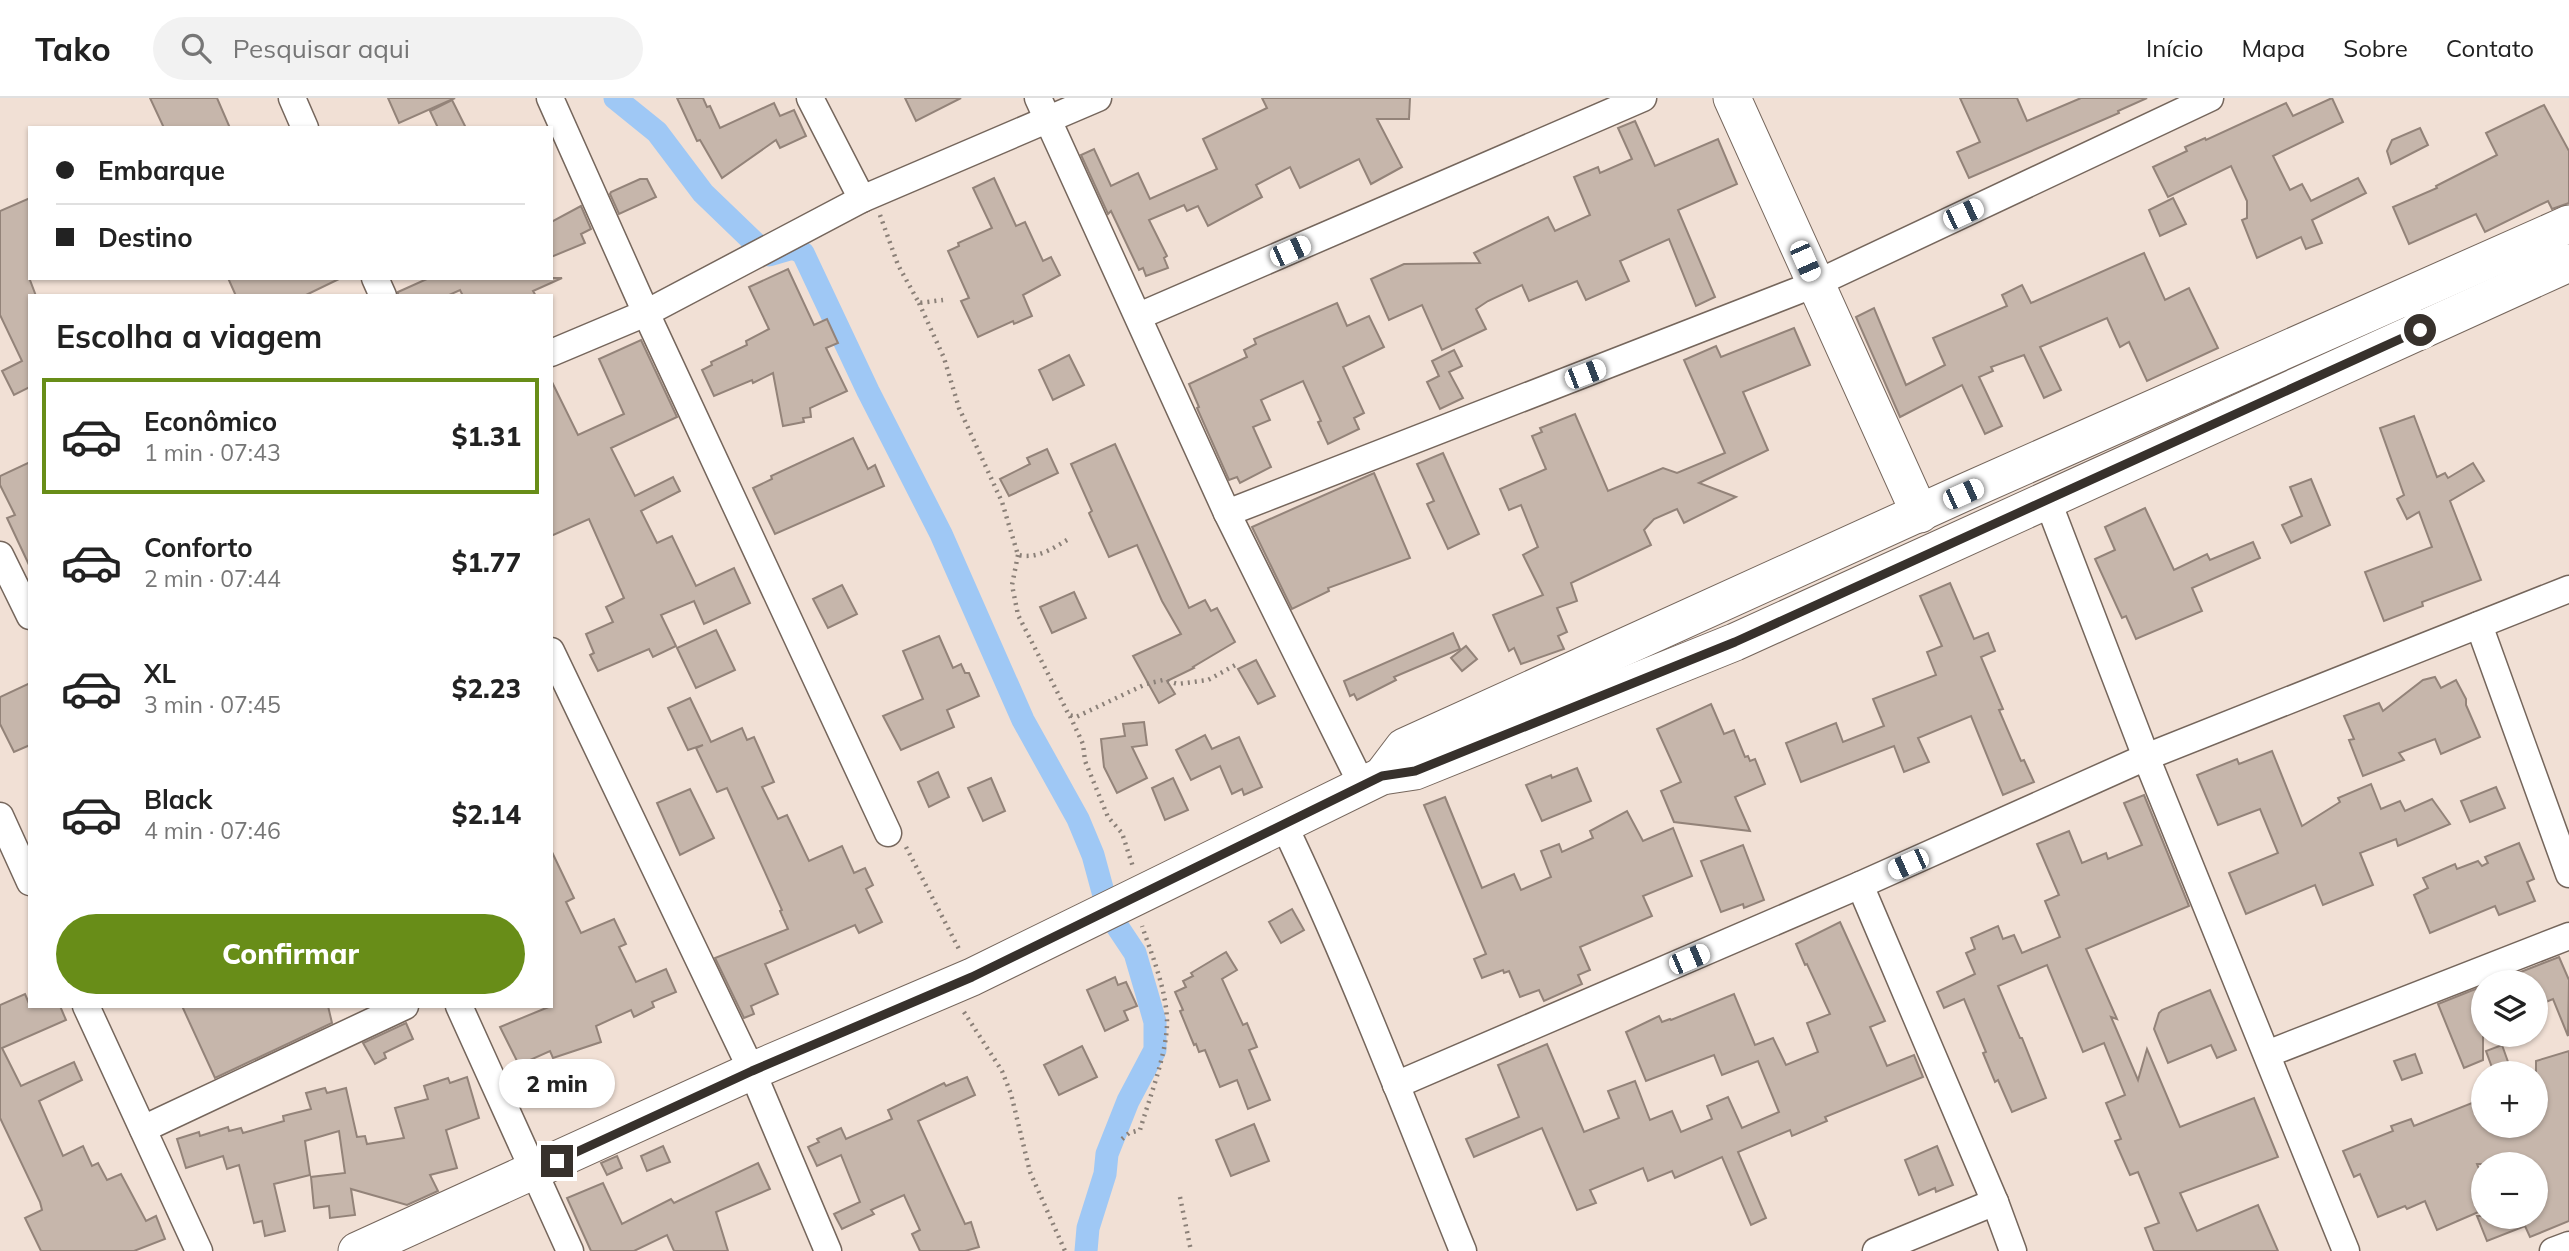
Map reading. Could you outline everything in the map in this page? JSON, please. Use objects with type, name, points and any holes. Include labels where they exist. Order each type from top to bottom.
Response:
[{"type":"street","points":[[292,98],[304,126]]},
{"type":"street","points":[[550,98],[646,313],[896,838]]},
{"type":"street","points":[[810,98],[867,197]]},
{"type":"street","points":[[553,352],[646,313],[867,197],[1044,109],[1098,98]]},
{"type":"street","points":[[1139,316],[1643,98]]},
{"type":"street","points":[[1732,98],[1920,513]]},
{"type":"street","points":[[1227,513],[1815,284],[2210,98]]},
{"type":"street","points":[[1044,109],[1227,513],[1372,780]]},
{"type":"street","points":[[1372,780],[1404,747],[1920,513],[2569,224]]},
{"type":"street","points":[[357,1251],[752,1071],[955,983],[1372,780],[1415,771],[1735,642],[2569,263]]},
{"type":"street","points":[[1963,494],[1981,528]]},
{"type":"street","points":[[2047,499],[2146,757],[2346,1251]]},
{"type":"street","points":[[0,555],[20,601]]},
{"type":"street","points":[[1396,1085],[1860,885],[2146,757],[2569,589]]},
{"type":"street","points":[[1718,605],[1735,642]]},
{"type":"street","points":[[2479,625],[2569,874]]},
{"type":"street","points":[[553,655],[752,1071],[828,1251]]},
{"type":"street","points":[[0,816],[28,878]]},
{"type":"street","points":[[1283,823],[1311,882],[1463,1251]]},
{"type":"street","points":[[1860,885],[1995,1202],[2013,1251]]},
{"type":"street","points":[[2266,1054],[2569,936]]},
{"type":"street","points":[[87,1008],[199,1251]]},
{"type":"street","points":[[143,1129],[401,1008]]},
{"type":"street","points":[[460,1008],[569,1251]]},
{"type":"street","points":[[1877,1251],[1995,1202]]},
{"type":"street","points":[[2553,1251],[2569,1245]]},
{"type":"path","points":[[867,197],[944,358],[959,408],[1002,502],[1018,555],[1012,585],[1018,615],[1083,744],[1085,761],[1108,817],[1122,832],[1130,863],[1138,874]]},
{"type":"path","points":[[919,303],[943,300]]},
{"type":"path","points":[[1018,555],[1029,557],[1068,540]]},
{"type":"path","points":[[1069,715],[1076,718],[1146,684],[1163,680],[1178,684],[1208,680],[1239,663]]},
{"type":"path","points":[[896,838],[937,902],[955,983],[953,993],[1002,1071],[1011,1094],[1030,1172],[1065,1251]]},
{"type":"path","points":[[1122,1139],[1129,1133],[1140,1130],[1165,1041],[1167,1019],[1157,971],[1140,921]]},
{"type":"path","points":[[1180,1197],[1191,1251]]},
{"type":"building","points":[[150,98],[217,98],[229,126],[163,126]]},
{"type":"building","points":[[388,98],[455,98],[399,123]]},
{"type":"building","points":[[677,98],[703,98],[707,107],[710,106],[720,128],[774,103],[780,116],[794,110],[806,136],[780,148],[776,140],[722,178],[700,140],[697,141]]},
{"type":"building","points":[[905,98],[961,98],[916,121]]},
{"type":"building","points":[[1262,98],[1410,98],[1409,119],[1377,119],[1402,167],[1371,184],[1359,159],[1300,188],[1290,167],[1256,185],[1262,197],[1208,226],[1198,206],[1187,211],[1184,205],[1149,220],[1167,256],[1164,258],[1168,268],[1146,276],[1143,268],[1139,270],[1111,211],[1108,214],[1081,155],[1094,149],[1111,186],[1138,173],[1150,199],[1217,169],[1203,139],[1267,108]]},
{"type":"building","points":[[1960,98],[2017,98],[2027,121],[2081,98],[2147,98],[2118,111],[2119,113],[1969,178],[1957,152],[1980,142]]},
{"type":"building","points":[[2332,98],[2343,122],[2273,156],[2290,190],[2302,184],[2311,201],[2358,178],[2366,193],[2312,220],[2322,243],[2306,249],[2301,237],[2257,258],[2242,220],[2247,218],[2247,201],[2231,166],[2168,197],[2153,167],[2187,151],[2185,147],[2286,103],[2293,116]]},
{"type":"building","points":[[452,100],[465,126],[437,126],[430,111]]},
{"type":"building","points":[[2544,105],[2569,151],[2569,203],[2552,209],[2548,201],[2485,232],[2476,214],[2409,244],[2393,207],[2437,188],[2436,186],[2497,155],[2486,133]]},
{"type":"building","points":[[1635,121],[1655,166],[1718,139],[1737,184],[1678,210],[1715,297],[1696,306],[1669,239],[1620,261],[1629,281],[1586,300],[1577,281],[1529,301],[1522,285],[1488,301],[1476,309],[1486,329],[1442,350],[1422,305],[1389,320],[1371,279],[1404,264],[1480,263],[1474,253],[1548,217],[1555,231],[1590,215],[1574,177],[1598,167],[1600,173],[1632,159],[1618,128]]},
{"type":"building","points":[[2420,128],[2428,145],[2391,164],[2387,151],[2392,140]]},
{"type":"building","points":[[994,178],[1016,226],[1025,222],[1043,261],[1051,257],[1060,275],[1023,295],[1032,316],[1014,324],[1013,321],[978,337],[961,301],[969,298],[948,251],[959,246],[958,243],[992,228],[973,188]]},
{"type":"building","points":[[640,179],[647,179],[656,197],[619,214],[611,192]]},
{"type":"building","points":[[2173,198],[2186,224],[2160,236],[2149,210]]},
{"type":"building","points":[[28,199],[28,280],[35,294],[28,294],[28,388],[14,395],[2,371],[22,361],[0,315],[0,211]]},
{"type":"building","points":[[581,206],[591,229],[581,234],[585,243],[553,256],[553,221]]},
{"type":"building","points":[[2144,253],[2165,300],[2189,288],[2218,348],[2147,381],[2129,342],[2120,347],[2107,318],[2040,347],[2061,390],[2044,398],[2024,355],[1991,367],[1993,371],[1979,377],[2002,426],[1985,434],[1962,385],[1900,417],[1856,317],[1874,308],[1906,385],[1945,365],[1933,338],[2007,306],[2002,295],[2022,285],[2031,303]]},
{"type":"building","points":[[788,269],[814,325],[827,319],[838,343],[826,348],[847,391],[810,408],[811,417],[803,418],[804,422],[783,426],[773,373],[714,396],[702,370],[712,365],[711,362],[747,345],[746,341],[769,329],[749,287]]},
{"type":"building","points":[[562,278],[533,291],[535,294],[462,294],[460,290],[451,294],[398,292],[425,280]]},
{"type":"building","points":[[229,280],[337,280],[308,294],[235,294]]},
{"type":"building","points":[[1337,303],[1347,326],[1369,316],[1384,347],[1343,367],[1364,413],[1354,418],[1359,429],[1328,444],[1303,381],[1261,400],[1270,420],[1253,427],[1271,467],[1240,483],[1237,477],[1229,480],[1189,384],[1247,357],[1244,350],[1256,344],[1254,339]]},
{"type":"building","points":[[1794,328],[1810,365],[1743,392],[1768,450],[1699,483],[1736,497],[1684,523],[1677,509],[1654,519],[1644,530],[1651,545],[1571,583],[1577,601],[1557,608],[1567,632],[1558,636],[1564,649],[1521,664],[1514,648],[1509,651],[1493,615],[1543,595],[1523,555],[1538,547],[1521,505],[1509,510],[1500,489],[1546,469],[1532,436],[1542,432],[1540,428],[1575,414],[1608,491],[1663,468],[1677,473],[1725,453],[1684,360],[1716,346],[1721,357]]},
{"type":"building","points":[[641,340],[677,417],[611,448],[635,496],[673,477],[680,491],[641,511],[657,543],[672,536],[696,586],[734,568],[750,603],[704,624],[694,601],[661,615],[676,646],[653,657],[649,649],[598,671],[590,655],[594,653],[586,634],[613,622],[606,607],[624,598],[589,519],[553,535],[553,384],[578,435],[624,414],[599,359]]},
{"type":"building","points":[[1454,350],[1462,366],[1449,372],[1463,398],[1440,409],[1427,382],[1439,376],[1432,361]]},
{"type":"building","points":[[1069,355],[1084,385],[1053,400],[1039,370]]},
{"type":"building","points":[[2414,416],[2437,477],[2445,473],[2448,478],[2473,463],[2484,481],[2450,501],[2481,580],[2422,602],[2423,606],[2384,621],[2365,572],[2432,547],[2419,512],[2407,519],[2397,499],[2404,495],[2380,428]]},
{"type":"building","points":[[853,438],[868,469],[875,465],[884,486],[775,534],[753,488],[772,479],[771,476]]},
{"type":"building","points":[[1115,444],[1189,608],[1205,600],[1211,611],[1217,608],[1235,642],[1194,668],[1167,681],[1175,694],[1159,703],[1133,656],[1181,634],[1162,601],[1137,545],[1109,557],[1071,464]]},
{"type":"building","points":[[1047,449],[1058,473],[1009,496],[1000,479],[1030,464],[1027,458]]},
{"type":"building","points":[[1443,453],[1479,534],[1448,549],[1427,504],[1434,501],[1417,464]]},
{"type":"building","points":[[28,463],[28,563],[7,518],[15,515],[0,485],[0,476]]},
{"type":"building","points":[[1374,473],[1410,558],[1328,588],[1329,591],[1292,609],[1252,527]]},
{"type":"building","points":[[2311,479],[2330,525],[2291,543],[2282,525],[2302,516],[2290,487]]},
{"type":"building","points":[[2145,508],[2174,570],[2207,554],[2210,560],[2253,542],[2260,558],[2192,588],[2202,611],[2136,639],[2126,616],[2122,618],[2095,559],[2115,550],[2105,527]]},
{"type":"building","points":[[1950,583],[1974,639],[1988,633],[1995,651],[1981,657],[2003,709],[1999,710],[2021,761],[2024,760],[2034,782],[2003,795],[1971,716],[1918,738],[1929,762],[1904,772],[1894,746],[1801,782],[1786,743],[1836,723],[1843,742],[1884,726],[1873,699],[1936,675],[1927,652],[1942,646],[1920,596]]},
{"type":"building","points":[[842,585],[857,614],[828,628],[813,599]]},
{"type":"building","points":[[1074,592],[1086,618],[1052,633],[1040,607]]},
{"type":"building","points":[[716,630],[735,670],[696,688],[677,648]]},
{"type":"building","points":[[1453,633],[1460,649],[1394,677],[1396,680],[1357,700],[1354,694],[1350,696],[1344,681]]},
{"type":"building","points":[[939,636],[953,668],[961,664],[965,673],[969,673],[979,696],[947,710],[954,727],[901,750],[883,716],[923,699],[903,651]]},
{"type":"building","points":[[1466,646],[1477,659],[1462,671],[1451,658]]},
{"type":"building","points":[[1256,660],[1275,696],[1258,704],[1238,669]]},
{"type":"building","points":[[2435,677],[2441,688],[2456,680],[2480,737],[2441,754],[2435,739],[2399,753],[2404,760],[2363,776],[2349,740],[2354,739],[2344,716],[2379,703],[2383,711],[2423,680]]},
{"type":"building","points":[[28,684],[28,746],[14,752],[0,724],[0,697]]},
{"type":"building","points":[[690,698],[711,742],[742,728],[747,740],[754,737],[774,782],[762,787],[778,819],[787,815],[809,861],[842,846],[854,873],[865,868],[873,885],[866,889],[882,922],[859,933],[855,925],[765,964],[778,994],[751,1006],[754,1014],[744,1018],[715,958],[788,929],[727,788],[717,792],[696,748],[703,745],[688,750],[668,708]]},
{"type":"building","points":[[1711,704],[1724,734],[1734,730],[1745,757],[1748,756],[1750,761],[1755,759],[1765,784],[1735,797],[1750,831],[1674,822],[1661,791],[1681,782],[1657,729]]},
{"type":"building","points":[[1144,722],[1147,745],[1132,747],[1147,778],[1117,793],[1104,767],[1101,739],[1125,736],[1123,724]]},
{"type":"building","points":[[1205,735],[1212,749],[1239,737],[1262,787],[1244,795],[1242,789],[1232,794],[1220,766],[1191,780],[1176,750]]},
{"type":"building","points":[[2272,751],[2302,826],[2340,802],[2338,798],[2371,784],[2381,809],[2400,801],[2405,811],[2432,799],[2450,824],[2398,846],[2396,839],[2360,853],[2373,885],[2323,905],[2315,885],[2246,914],[2229,873],[2278,853],[2260,809],[2218,825],[2197,775],[2237,759],[2239,764]]},
{"type":"building","points":[[1577,768],[1591,801],[1542,821],[1526,785]]},
{"type":"building","points":[[938,772],[949,797],[929,807],[918,782]]},
{"type":"building","points":[[991,778],[1005,811],[983,821],[968,788]]},
{"type":"building","points":[[1173,778],[1188,810],[1165,820],[1152,788]]},
{"type":"building","points":[[2496,787],[2505,808],[2470,822],[2461,801]]},
{"type":"building","points":[[690,789],[714,838],[680,855],[657,803]]},
{"type":"building","points":[[2144,795],[2189,906],[2086,949],[2117,1019],[2111,1017],[2138,1080],[2147,1049],[2180,1127],[2254,1098],[2278,1157],[2180,1193],[2197,1231],[2258,1205],[2278,1251],[2154,1251],[2145,1228],[2159,1223],[2138,1172],[2130,1175],[2115,1141],[2121,1139],[2106,1103],[2125,1095],[2104,1043],[2083,1052],[2047,965],[1998,986],[2046,1098],[2012,1112],[1998,1080],[1995,1082],[1964,999],[1944,1008],[1937,992],[1975,974],[1966,953],[1975,949],[1971,938],[1998,926],[2003,939],[2014,935],[2022,953],[2060,937],[2045,901],[2059,895],[2037,844],[2069,831],[2082,863],[2106,853],[2108,859],[2142,845],[2124,803]]},
{"type":"building","points":[[1445,797],[1482,888],[1514,874],[1521,890],[1551,877],[1541,851],[1559,844],[1562,852],[1593,838],[1590,831],[1627,811],[1643,841],[1673,828],[1692,876],[1643,896],[1652,916],[1580,947],[1590,970],[1578,975],[1582,984],[1544,1001],[1539,990],[1520,997],[1509,971],[1504,973],[1503,970],[1482,978],[1474,959],[1486,954],[1424,805]]},
{"type":"building","points":[[2519,843],[2534,879],[2527,882],[2535,901],[2499,915],[2495,906],[2430,933],[2414,895],[2428,888],[2423,878],[2455,864],[2457,869],[2478,861],[2482,866],[2488,863],[2485,857]]},
{"type":"building","points":[[1743,845],[1764,900],[1744,908],[1743,904],[1721,912],[1701,861]]},
{"type":"building","points":[[553,854],[574,898],[566,902],[581,933],[614,919],[626,944],[619,947],[636,982],[666,969],[676,992],[652,1002],[654,1007],[634,1017],[631,1010],[596,1026],[601,1042],[553,1058],[550,1051],[519,1065],[500,1027],[546,1008],[553,1008]]},
{"type":"building","points":[[1292,909],[1304,930],[1281,943],[1269,922]]},
{"type":"building","points":[[1840,922],[1885,1021],[1870,1027],[1887,1066],[1914,1055],[1923,1077],[1825,1117],[1827,1121],[1792,1136],[1790,1130],[1738,1152],[1766,1218],[1751,1225],[1722,1157],[1675,1178],[1672,1171],[1648,1181],[1643,1168],[1590,1190],[1596,1203],[1577,1210],[1542,1128],[1474,1157],[1466,1139],[1519,1117],[1498,1065],[1547,1044],[1584,1132],[1619,1118],[1608,1091],[1635,1081],[1650,1120],[1672,1111],[1681,1132],[1712,1119],[1707,1106],[1728,1097],[1742,1128],[1779,1112],[1758,1061],[1722,1075],[1714,1055],[1646,1081],[1626,1032],[1659,1016],[1662,1022],[1671,1020],[1734,994],[1755,1045],[1773,1038],[1786,1065],[1818,1052],[1807,1023],[1830,1014],[1796,944]]},
{"type":"building","points":[[1226,952],[1237,970],[1222,979],[1243,1025],[1247,1023],[1257,1047],[1249,1050],[1270,1100],[1248,1109],[1237,1080],[1220,1087],[1205,1050],[1199,1052],[1196,1044],[1194,1045],[1175,992],[1186,987],[1183,981],[1193,976],[1191,973]]},
{"type":"building","points":[[2559,957],[2569,980],[2568,1036],[2553,999],[2548,1001],[2548,970],[2526,970]]},
{"type":"building","points":[[1115,977],[1118,985],[1126,982],[1137,1006],[1124,1011],[1128,1020],[1105,1031],[1087,990]]},
{"type":"building","points":[[2210,990],[2236,1050],[2217,1058],[2211,1045],[2168,1063],[2154,1029],[2159,1013]]},
{"type":"building","points":[[2471,991],[2471,1047],[2483,1047],[2483,1060],[2471,1061],[2471,1065],[2464,1068],[2438,1004]]},
{"type":"building","points":[[25,994],[28,1008],[61,1008],[66,1020],[2,1048],[21,1086],[74,1062],[82,1080],[39,1101],[63,1156],[83,1146],[92,1166],[98,1163],[107,1180],[121,1174],[146,1221],[156,1216],[165,1239],[134,1251],[41,1251],[25,1218],[42,1210],[40,1202],[0,1118],[0,1005]]},
{"type":"building","points":[[183,1008],[328,1008],[332,1023],[215,1078]]},
{"type":"building","points":[[406,1023],[413,1039],[384,1053],[386,1058],[375,1064],[363,1043]]},
{"type":"building","points":[[1082,1046],[1097,1077],[1059,1095],[1044,1065]]},
{"type":"building","points":[[2503,1047],[2508,1061],[2490,1061],[2486,1051]]},
{"type":"building","points":[[2569,1051],[2569,1221],[2530,1237],[2526,1229],[2548,1229],[2548,1152],[2471,1152],[2471,1215],[2437,1230],[2425,1201],[2378,1217],[2360,1174],[2354,1177],[2343,1151],[2393,1131],[2391,1126],[2411,1119],[2414,1126],[2471,1103],[2471,1138],[2548,1138],[2548,1061],[2536,1061]]},
{"type":"building","points":[[2415,1054],[2422,1073],[2402,1080],[2394,1061]]},
{"type":"building","points":[[467,1077],[479,1118],[446,1130],[457,1168],[430,1175],[438,1191],[407,1205],[351,1189],[355,1215],[330,1218],[329,1206],[314,1208],[311,1177],[345,1173],[339,1131],[305,1141],[310,1175],[274,1184],[285,1231],[265,1236],[262,1221],[254,1223],[239,1165],[227,1169],[223,1156],[186,1168],[177,1139],[199,1132],[200,1136],[228,1127],[229,1131],[241,1128],[243,1133],[284,1121],[283,1116],[311,1109],[306,1093],[325,1088],[327,1093],[346,1088],[357,1137],[365,1136],[367,1144],[404,1138],[395,1108],[428,1099],[424,1086],[448,1078],[450,1083]]},
{"type":"building","points":[[967,1077],[975,1095],[918,1121],[965,1224],[971,1222],[979,1247],[965,1251],[920,1251],[912,1234],[920,1230],[904,1195],[871,1210],[874,1214],[842,1229],[834,1214],[860,1202],[841,1155],[817,1166],[808,1147],[819,1142],[817,1139],[841,1128],[846,1139],[892,1119],[888,1110],[944,1083],[946,1086]]},
{"type":"building","points":[[1254,1124],[1269,1161],[1231,1176],[1216,1140]]},
{"type":"building","points":[[663,1146],[670,1162],[647,1171],[641,1156]]},
{"type":"building","points":[[1937,1146],[1953,1185],[1936,1192],[1935,1188],[1919,1195],[1905,1160]]},
{"type":"building","points":[[617,1156],[622,1168],[607,1175],[601,1163]]},
{"type":"building","points":[[758,1163],[770,1189],[716,1212],[728,1251],[674,1251],[667,1235],[634,1251],[591,1251],[567,1198],[603,1183],[622,1224],[671,1199],[674,1203]]},
{"type":"building","points":[[2482,1229],[2517,1229],[2487,1241]]},
{"type":"waterway","points":[[615,98],[657,132],[703,193],[759,247]]},
{"type":"waterway","points":[[769,255],[793,248],[803,253],[868,391],[941,534],[1023,720],[1078,819],[1093,855],[1109,914],[1135,953],[1155,1022],[1155,1050],[1128,1101],[1107,1154],[1105,1174],[1088,1228],[1086,1251]]},
{"type":"route","points":[[557,1161],[752,1071],[972,977],[1382,776],[1415,771],[1735,642],[2420,330]]}]
